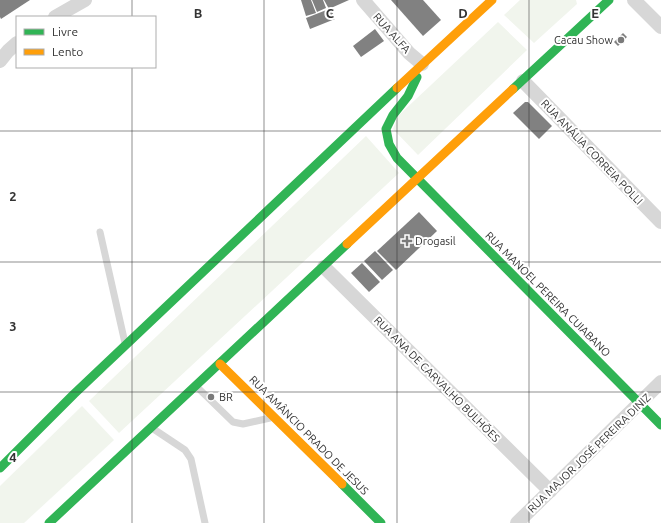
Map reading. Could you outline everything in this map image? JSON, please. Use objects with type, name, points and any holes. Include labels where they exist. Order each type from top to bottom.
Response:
[{"type":"main road","points":[[0,468],[65,403],[422,64],[492,0]]},
{"type":"main road","points":[[49,523],[609,0]]},
{"type":"main road","name":"RUA MANOEL PEREIRA CUIABANO","points":[[422,64],[408,96],[393,115],[386,129],[389,144],[397,158],[661,425]]},
{"type":"main road","name":"RUA AMÂNCIO PRADO DE JESUS","points":[[220,364],[380,523]]},
{"type":"street","points":[[57,16],[85,0]]},
{"type":"street","name":"RUA ALFA","points":[[363,0],[409,53],[422,64]]},
{"type":"street","points":[[634,0],[661,26]]},
{"type":"street","points":[[0,60],[16,44]]},
{"type":"street","name":"RUA ANÁLIA CORREIA POLLI","points":[[522,81],[661,222]]},
{"type":"street","name":"RUA ANA DE CARVALHO BULHÕES","points":[[324,267],[550,490]]},
{"type":"street","name":"RUA MAJOR JOSÉ PEREIRA DINIZ","points":[[517,523],[661,382]]},
{"type":"lane","points":[[100,232],[126,345]]},
{"type":"lane","points":[[196,387],[234,422],[243,424],[274,417]]},
{"type":"lane","points":[[152,427],[185,450],[191,459],[205,523]]},
{"type":"shaded area","points":[[520,0],[576,0],[577,4],[534,43],[504,15]]},
{"type":"shaded area","points":[[498,22],[527,50],[418,155],[393,129],[398,116]]},
{"type":"shaded area","points":[[366,136],[399,173],[119,433],[89,401]]},
{"type":"shaded area","points":[[82,406],[114,440],[24,523],[0,523],[0,486]]},
{"type":"building","points":[[0,0],[30,0],[1,19]]},
{"type":"building","points":[[301,0],[311,0],[316,13],[306,16]]},
{"type":"building","points":[[312,0],[323,0],[326,8],[317,12]]},
{"type":"building","points":[[324,0],[349,0],[331,8],[335,19],[310,29],[306,18],[329,9]]},
{"type":"building","points":[[391,0],[423,0],[441,20],[423,36]]},
{"type":"building","points":[[375,29],[384,41],[361,57],[353,46]]},
{"type":"building","name":"Cacau Show","points":[[623,33],[627,37],[618,46],[614,42]]},
{"type":"building","points":[[525,102],[528,102],[552,126],[539,139],[513,113]]},
{"type":"building","name":"Drogasil","points":[[419,212],[437,231],[396,270],[377,251]]},
{"type":"building","points":[[375,251],[393,270],[382,280],[364,261]]},
{"type":"building","points":[[362,263],[380,282],[369,292],[351,273]]},
{"type":"traffic: fast","points":[[513,89],[609,0]]},
{"type":"traffic: fast","points":[[417,77],[408,96],[393,115],[386,129],[389,144],[397,158],[661,425]]},
{"type":"traffic: fast","points":[[0,468],[74,394],[397,88]]},
{"type":"traffic: fast","points":[[49,523],[347,244]]},
{"type":"traffic: fast","points":[[342,484],[381,523]]},
{"type":"traffic: slow","points":[[397,88],[492,0]]},
{"type":"traffic: slow","points":[[347,244],[513,89]]},
{"type":"traffic: slow","points":[[220,364],[342,484]]},
{"type":"place","name":"Cacau Show","points":[[621,40]]},
{"type":"place","name":"Drogasil","points":[[407,241]]},
{"type":"place","name":"BR","points":[[211,397]]}]
